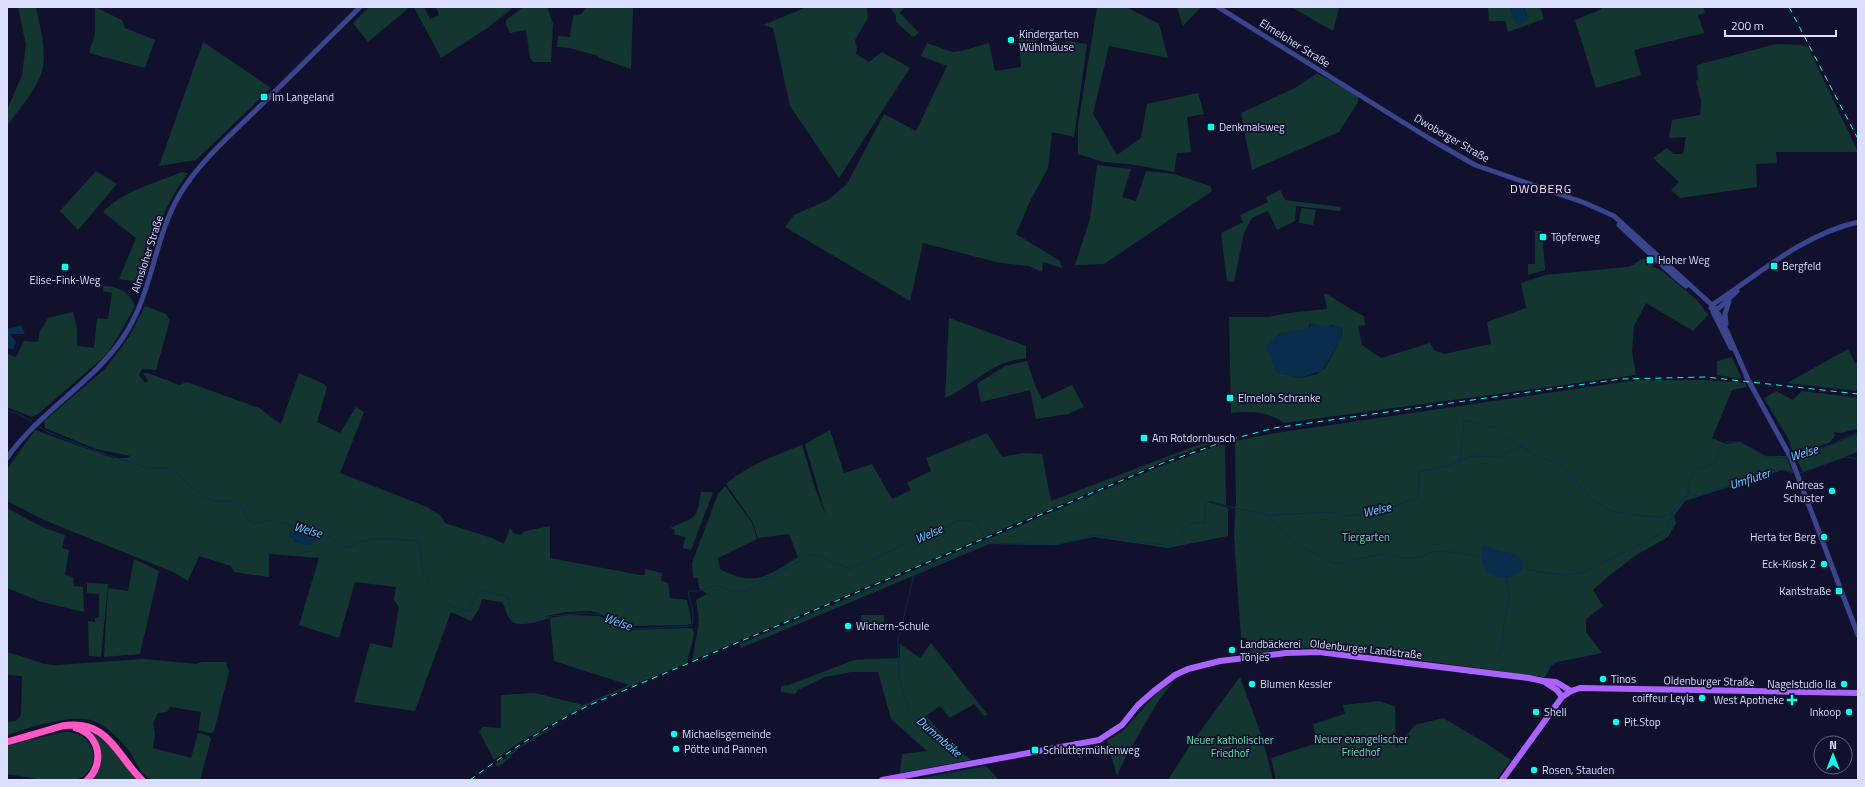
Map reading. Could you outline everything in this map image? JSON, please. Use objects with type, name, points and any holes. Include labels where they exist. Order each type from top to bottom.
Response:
[{"type":"highway","points":[[7,742],[62,726],[71,725],[86,727],[106,736],[113,742],[142,780]]},
{"type":"highway","points":[[62,726],[83,731],[90,736],[96,747],[98,763],[87,780]]},
{"type":"main road","name":"Oldenburger Landstraße","points":[[882,780],[970,765],[1099,740],[1122,725],[1138,705],[1168,680],[1188,669],[1220,661],[1286,653],[1319,652],[1543,681],[1557,690],[1562,696]]},
{"type":"main road","points":[[1543,681],[1556,682],[1571,691]]},
{"type":"main road","name":"Oldenburger Straße","points":[[1562,696],[1571,691],[1588,688],[1858,693]]},
{"type":"main road","points":[[1502,780],[1562,696]]},
{"type":"street","name":"Almsloher Straße","points":[[7,458],[39,420],[100,366],[127,332],[146,292],[164,230],[171,213],[180,194],[198,169],[360,7]]},
{"type":"street","name":"Elmeloher Straße","points":[[1218,7],[1368,100]]},
{"type":"street","name":"Dwoberger Straße","points":[[1368,100],[1475,164],[1598,209],[1619,225],[1675,277],[1712,308],[1729,334],[1747,377]]},
{"type":"street","points":[[1712,308],[1783,256],[1810,239],[1834,228],[1858,222]]},
{"type":"street","points":[[1712,308],[1719,308],[1744,284]]},
{"type":"street","points":[[1729,334],[1725,314],[1730,298]]},
{"type":"street","name":"Dwoberger Straße","points":[[1712,308],[1747,377],[1790,456],[1858,635]]},
{"type":"green space","points":[[18,7],[36,7],[43,42],[44,61],[43,69],[37,84],[7,126],[7,110],[22,75],[26,45]]},
{"type":"green space","points":[[95,7],[122,20],[125,28],[155,40],[145,68],[89,53],[95,34]]},
{"type":"green space","points":[[369,7],[410,7],[368,42],[353,23]]},
{"type":"green space","points":[[414,7],[424,7],[430,19],[439,15],[436,7],[514,7],[486,29],[441,58]]},
{"type":"green space","points":[[523,7],[547,7],[553,24],[551,62],[533,62],[530,58],[526,30],[510,33],[506,25],[506,20]]},
{"type":"green space","points":[[587,7],[633,7],[631,69],[599,58],[598,56],[570,48],[557,47],[558,36],[570,37],[573,16],[581,14]]},
{"type":"green space","points":[[807,7],[867,7],[868,18],[855,40],[857,49],[856,54],[869,62],[882,52],[910,68],[839,178],[790,106],[773,28],[763,25]]},
{"type":"green space","points":[[889,7],[905,7],[900,13],[919,33],[913,37],[896,22],[896,15]]},
{"type":"green space","points":[[1097,7],[1126,7],[1159,24],[1168,58],[1109,46],[1093,114],[1117,155],[1141,138],[1147,104],[1198,93],[1204,114],[1187,117],[1191,152],[1177,153],[1174,172],[1129,164],[1104,162],[1078,154],[1078,125]]},
{"type":"green space","points":[[1177,7],[1201,7],[1183,26]]},
{"type":"green space","points":[[1291,7],[1339,7],[1333,31]]},
{"type":"green space","points":[[1488,7],[1510,7],[1515,22],[1527,15],[1524,7],[1540,7],[1544,19],[1508,32],[1505,21],[1489,21]]},
{"type":"green space","points":[[1601,7],[1703,7],[1705,13],[1698,15],[1704,33],[1634,50],[1641,75],[1596,88],[1575,20],[1602,9]]},
{"type":"green space","points":[[1033,28],[1039,50],[1067,41],[1087,44],[1074,137],[1052,132],[1048,168],[1030,201],[1016,234],[1060,261],[1062,268],[1043,262],[1042,272],[1029,266],[1000,263],[923,243],[910,301],[785,227],[794,215],[828,200],[847,184],[884,114],[916,131],[947,66],[921,56],[927,43],[952,52],[989,43],[995,71],[1021,67],[1017,34]]},
{"type":"green space","points":[[203,42],[271,88],[196,160],[159,166]]},
{"type":"green space","points":[[1776,44],[1800,45],[1808,47],[1858,152],[1776,152],[1777,163],[1756,164],[1757,187],[1680,198],[1671,190],[1679,182],[1653,158],[1667,148],[1674,154],[1683,154],[1686,137],[1669,138],[1672,120],[1700,115],[1701,101],[1696,81],[1698,80],[1697,65]]},
{"type":"green space","points":[[1317,73],[1358,96],[1358,102],[1339,132],[1252,170],[1241,113],[1295,88]]},
{"type":"green space","points":[[1097,165],[1131,169],[1122,197],[1136,201],[1146,171],[1174,174],[1210,186],[1212,191],[1104,264],[1075,265],[1090,219]]},
{"type":"green space","points":[[96,171],[117,184],[78,230],[60,211]]},
{"type":"green space","points":[[182,172],[188,173],[171,199],[165,212],[153,240],[139,282],[119,279],[136,238],[103,212],[120,198],[150,184]]},
{"type":"green space","points":[[1280,190],[1285,200],[1341,207],[1340,211],[1296,206],[1295,221],[1277,230],[1268,211],[1252,218],[1244,233],[1234,282],[1227,281],[1221,233],[1243,222],[1240,215],[1268,202],[1266,197]]},
{"type":"green space","points":[[1301,208],[1316,210],[1313,225],[1299,223]]},
{"type":"green space","points":[[1535,231],[1542,231],[1545,270],[1528,275],[1528,264],[1535,264]]},
{"type":"green space","points":[[1643,258],[1653,267],[1661,270],[1697,300],[1708,315],[1693,331],[1646,303],[1634,326],[1632,351],[1636,375],[1284,423],[1265,414],[1245,412],[1231,413],[1229,317],[1269,317],[1288,313],[1327,309],[1324,294],[1327,294],[1364,316],[1365,325],[1358,326],[1362,345],[1381,358],[1430,343],[1434,350],[1444,354],[1491,344],[1487,322],[1526,308],[1521,283],[1545,275],[1627,267]],"holes":[[[1310,324],[1324,327],[1333,325],[1342,328],[1342,334],[1335,350],[1324,369],[1317,374],[1299,378],[1277,372],[1271,356],[1273,339],[1279,334],[1308,329]]]},
{"type":"green space","points":[[104,286],[114,287],[123,291],[130,297],[135,306],[106,355],[38,414],[32,417],[7,407],[7,354],[16,357],[24,341],[38,342],[40,331],[48,318],[73,312],[77,328],[77,346],[94,348],[97,318],[108,319],[112,293],[103,291]]},
{"type":"green space","points":[[145,306],[166,314],[170,320],[156,370],[142,369],[139,375],[145,383],[148,381],[143,373],[148,373],[179,385],[187,382],[259,408],[281,424],[299,373],[324,384],[327,387],[317,422],[340,433],[356,407],[364,412],[340,473],[427,507],[441,516],[445,523],[492,538],[504,544],[510,528],[514,533],[520,535],[525,531],[550,526],[550,558],[640,575],[645,575],[645,569],[662,573],[661,581],[668,583],[670,598],[687,600],[691,624],[630,626],[613,618],[591,611],[567,612],[546,616],[550,618],[535,622],[518,624],[510,619],[501,602],[482,599],[479,609],[471,621],[451,612],[415,711],[354,702],[370,643],[392,648],[399,607],[394,600],[396,587],[355,582],[339,638],[299,625],[319,558],[269,554],[269,577],[234,572],[231,566],[199,556],[188,581],[173,572],[44,520],[7,501],[7,469],[35,430],[113,458],[126,458],[131,456],[96,449],[45,428],[44,421],[105,369],[129,337]],"holes":[[[296,532],[312,537],[313,541],[311,545],[294,541]]]},
{"type":"green space","points":[[949,318],[1026,346],[1026,358],[1003,363],[945,398]]},
{"type":"green space","points":[[1848,349],[1855,363],[1858,362],[1858,391],[1787,383]]},
{"type":"green space","points":[[1732,357],[1742,379],[1717,375],[1717,361]]},
{"type":"green space","points":[[1027,361],[1036,388],[1042,399],[1072,385],[1084,407],[1068,414],[1036,419],[1030,390],[981,402],[977,384],[1005,366]]},
{"type":"green space","name":"Tiergarten","points":[[1637,380],[1706,380],[1745,383],[1747,387],[1732,390],[1712,438],[1726,444],[1740,442],[1766,456],[1786,456],[1793,473],[1782,470],[1685,501],[1674,516],[1676,523],[1668,537],[1638,554],[1611,574],[1593,590],[1603,606],[1586,619],[1586,632],[1602,653],[1557,662],[1551,666],[1545,677],[1328,648],[1300,648],[1251,653],[1246,638],[1241,638],[1234,536],[1236,501],[1235,441],[1276,433]],"holes":[[[1481,549],[1492,549],[1514,554],[1523,563]]]},
{"type":"green space","points":[[1776,391],[1793,400],[1802,391],[1858,398],[1858,430],[1841,433],[1834,432],[1835,436],[1829,443],[1793,454],[1789,440],[1764,398]]},
{"type":"green space","points":[[830,430],[844,473],[872,464],[892,499],[911,490],[907,483],[931,471],[926,458],[987,433],[1002,457],[1023,453],[1042,454],[1051,501],[1195,446],[1225,437],[1224,439],[1176,456],[991,534],[988,532],[989,535],[691,661],[699,621],[696,600],[707,594],[699,588],[698,578],[693,578],[692,563],[718,494],[725,486],[752,523],[757,539],[718,558],[720,569],[742,578],[761,577],[770,574],[798,557],[789,534],[758,538],[752,521],[726,484],[753,466],[802,445],[814,485],[826,516],[805,444]]},
{"type":"green space","points":[[1857,434],[1858,452],[1803,472],[1796,457],[1832,445]]},
{"type":"green space","points":[[1220,445],[1225,445],[1226,505],[1210,501],[1207,502],[1228,508],[1228,536],[1168,548],[1094,537],[1055,545],[989,544],[741,648],[740,644],[1159,467]]},
{"type":"green space","points":[[701,492],[713,492],[691,550],[683,548],[685,537],[674,534],[675,530],[670,528],[689,520],[696,514]]},
{"type":"green space","points":[[7,508],[44,528],[65,535],[62,548],[69,550],[65,575],[73,577],[74,586],[83,587],[84,612],[42,602],[7,588]]},
{"type":"green space","points":[[134,559],[159,571],[140,654],[104,657],[108,588],[128,591]]},
{"type":"green space","points":[[87,583],[108,584],[101,657],[89,656],[88,621],[95,622],[95,618],[99,617],[99,594],[87,593]]},
{"type":"green space","points":[[569,615],[599,616],[630,630],[693,629],[694,634],[687,663],[612,694],[563,718],[540,730],[494,760],[479,731],[483,727],[501,728],[501,695],[535,693],[583,705],[629,685],[554,661],[550,618]]},
{"type":"green space","points":[[861,615],[884,615],[884,628],[861,628]]},
{"type":"green space","points":[[931,643],[988,715],[984,716],[974,704],[950,718],[940,706],[926,716],[954,747],[971,760],[900,773],[902,754],[927,751],[891,719],[878,672],[851,672],[825,677],[798,690],[795,694],[781,692],[781,686],[789,685],[854,660],[900,658],[900,644],[920,658]]},
{"type":"green space","points":[[7,652],[45,664],[56,665],[144,659],[196,664],[202,662],[226,662],[229,672],[214,731],[211,733],[198,730],[201,712],[170,707],[167,712],[158,713],[153,723],[155,733],[153,748],[191,758],[198,733],[209,736],[211,739],[200,780],[167,781],[154,780],[147,777],[120,740],[107,729],[94,721],[74,719],[50,722],[7,735],[7,722],[16,721],[21,715],[22,676],[7,675]]},
{"type":"green space","name":"Neuer katholischer Friedhof","points":[[1240,677],[1262,737],[1273,780],[1168,780],[1193,741]]},
{"type":"green space","points":[[1177,680],[1167,689],[1160,699],[1127,755],[1117,776],[1107,741],[1123,731],[1157,693]]},
{"type":"green space","name":"Neuer evangelischer Friedhof","points":[[1379,701],[1395,706],[1396,748],[1415,725],[1443,718],[1511,760],[1496,780],[1276,780],[1271,758],[1317,743],[1313,724],[1345,714],[1343,705]]},
{"type":"green space","points":[[574,717],[521,747],[500,765],[497,766],[495,764],[503,758],[504,760],[516,749],[541,733]]},
{"type":"green space","points":[[89,730],[104,737],[139,780],[91,780],[98,768],[100,755],[97,742]]},
{"type":"green space","points":[[63,732],[75,733],[84,738],[90,745],[93,753],[93,762],[90,770],[83,776],[74,780],[58,781],[41,780],[7,774],[7,746]]},
{"type":"green space","points":[[986,766],[999,780],[912,780]]},
{"type":"water","points":[[1510,7],[1524,7],[1528,20],[1519,25],[1515,23]]},
{"type":"water","points":[[1312,323],[1321,326],[1336,326],[1342,328],[1341,339],[1322,371],[1299,378],[1277,372],[1266,349],[1269,343],[1278,335],[1308,329]]},
{"type":"water","points":[[21,325],[25,334],[10,334],[16,342],[13,349],[7,348],[7,329]]},
{"type":"water","points":[[291,532],[296,532],[317,539],[311,545],[304,545],[288,535]]},
{"type":"water","points":[[1486,545],[1498,551],[1516,555],[1521,559],[1524,567],[1510,577],[1496,577],[1485,567],[1482,559],[1481,549]]},
{"type":"waterway","name":"Welse","points":[[7,411],[17,413],[35,424]]},
{"type":"waterway","name":"Welse","points":[[1460,460],[1464,420],[1495,427],[1503,437],[1521,446]]},
{"type":"waterway","name":"Welse","points":[[38,426],[50,433],[96,451],[148,468],[165,468],[176,473],[205,498],[214,501],[235,501],[243,509],[246,518],[255,524],[270,520],[323,532],[342,547],[351,547],[366,540],[375,539],[419,541],[423,572],[429,584],[452,607],[468,611],[480,590],[508,597],[512,620],[524,623],[551,616],[587,613],[603,615],[630,629],[691,626],[693,622],[693,613],[688,591],[699,591],[717,585],[734,592],[747,590],[813,554],[850,569],[960,520],[974,521],[989,543],[1056,545],[1094,535],[1171,546],[1191,523],[1205,523],[1205,507],[1208,502],[1268,515],[1333,512],[1348,516],[1385,510],[1418,497],[1419,472],[1450,465],[1472,456],[1500,457],[1521,446],[1539,457],[1559,464],[1595,502],[1611,511],[1660,517],[1673,513],[1688,492],[1690,477],[1695,471],[1715,463],[1719,450],[1726,442],[1740,442],[1766,457],[1788,458]]},
{"type":"waterway","name":"Welse","points":[[1793,456],[1830,445],[1858,432]]},
{"type":"waterway","name":"Umfluter","points":[[1800,473],[1845,457],[1858,459]]},
{"type":"waterway","name":"Umfluter","points":[[1688,493],[1697,496],[1781,468],[1795,473]]},
{"type":"waterway","name":"Welse","points":[[1667,527],[1673,514]]},
{"type":"waterway","name":"Welse","points":[[1268,516],[1276,524]]},
{"type":"waterway","name":"Welse","points":[[1279,526],[1296,543],[1332,563],[1337,564],[1385,553],[1404,558],[1420,557],[1431,552],[1445,551],[1477,556]]},
{"type":"waterway","name":"Welse","points":[[1601,564],[1648,541],[1664,531]]},
{"type":"waterway","name":"Dummbäke","points":[[966,762],[910,712],[899,678],[898,641],[914,574],[987,542]]},
{"type":"waterway","name":"Welse","points":[[1527,569],[1554,574],[1570,575],[1578,574],[1595,567]]},
{"type":"waterway","points":[[1505,621],[1509,594],[1507,581]]},
{"type":"waterway","points":[[1496,657],[1502,648],[1504,624]]},
{"type":"waterway","name":"Dummbäke","points":[[969,766],[973,771],[990,780]]},
{"type":"waterway","points":[[919,780],[972,771]]},
{"type":"railway","points":[[1789,7],[1858,139]]},
{"type":"railway","points":[[470,780],[529,739],[592,704],[1163,463],[1229,440],[1274,428],[1621,379],[1706,377],[1858,394]]},
{"type":"place","name":"Kindergarten Wühlmäuse","points":[[1011,40]]},
{"type":"place","name":"Im Langeland","points":[[264,97]]},
{"type":"place","name":"Denkmalsweg","points":[[1211,127]]},
{"type":"place","name":"Töpferweg","points":[[1543,237]]},
{"type":"place","name":"Hoher Weg","points":[[1650,260]]},
{"type":"place","name":"Bergfeld","points":[[1774,266]]},
{"type":"place","name":"Elise-Fink-Weg","points":[[65,267]]},
{"type":"place","name":"Elmeloh Schranke","points":[[1230,398]]},
{"type":"place","name":"Am Rotdornbusch","points":[[1144,438]]},
{"type":"place","name":"Andreas Schuster","points":[[1832,491]]},
{"type":"place","name":"Herta ter Berg","points":[[1824,537]]},
{"type":"place","name":"Eck-Kiosk 2","points":[[1824,564]]},
{"type":"place","name":"Kantstraße","points":[[1839,591]]},
{"type":"place","name":"Wichern-Schule","points":[[848,626]]},
{"type":"place","name":"Landbäckerei Tönjes","points":[[1232,650]]},
{"type":"place","name":"Tinos","points":[[1603,679]]},
{"type":"place","name":"Blumen Kessler","points":[[1252,684]]},
{"type":"place","name":"Nagelstudio Ila","points":[[1844,684]]},
{"type":"place","name":"coiffeur Leyla","points":[[1702,698]]},
{"type":"place","name":"West Apotheke","points":[[1792,700]]},
{"type":"place","name":"Shell","points":[[1536,712]]},
{"type":"place","name":"Inkoop","points":[[1849,712]]},
{"type":"place","name":"Pit.Stop","points":[[1616,722]]},
{"type":"place","name":"Michaelisgemeinde","points":[[674,734]]},
{"type":"place","name":"Pötte und Pannen","points":[[676,749]]},
{"type":"place","name":"Schluttermühlenweg","points":[[1035,750]]},
{"type":"place","name":"Rosen, Stauden","points":[[1534,770]]},
{"type":"district","name":"DWOBERG","points":[[1541,189]]}]
